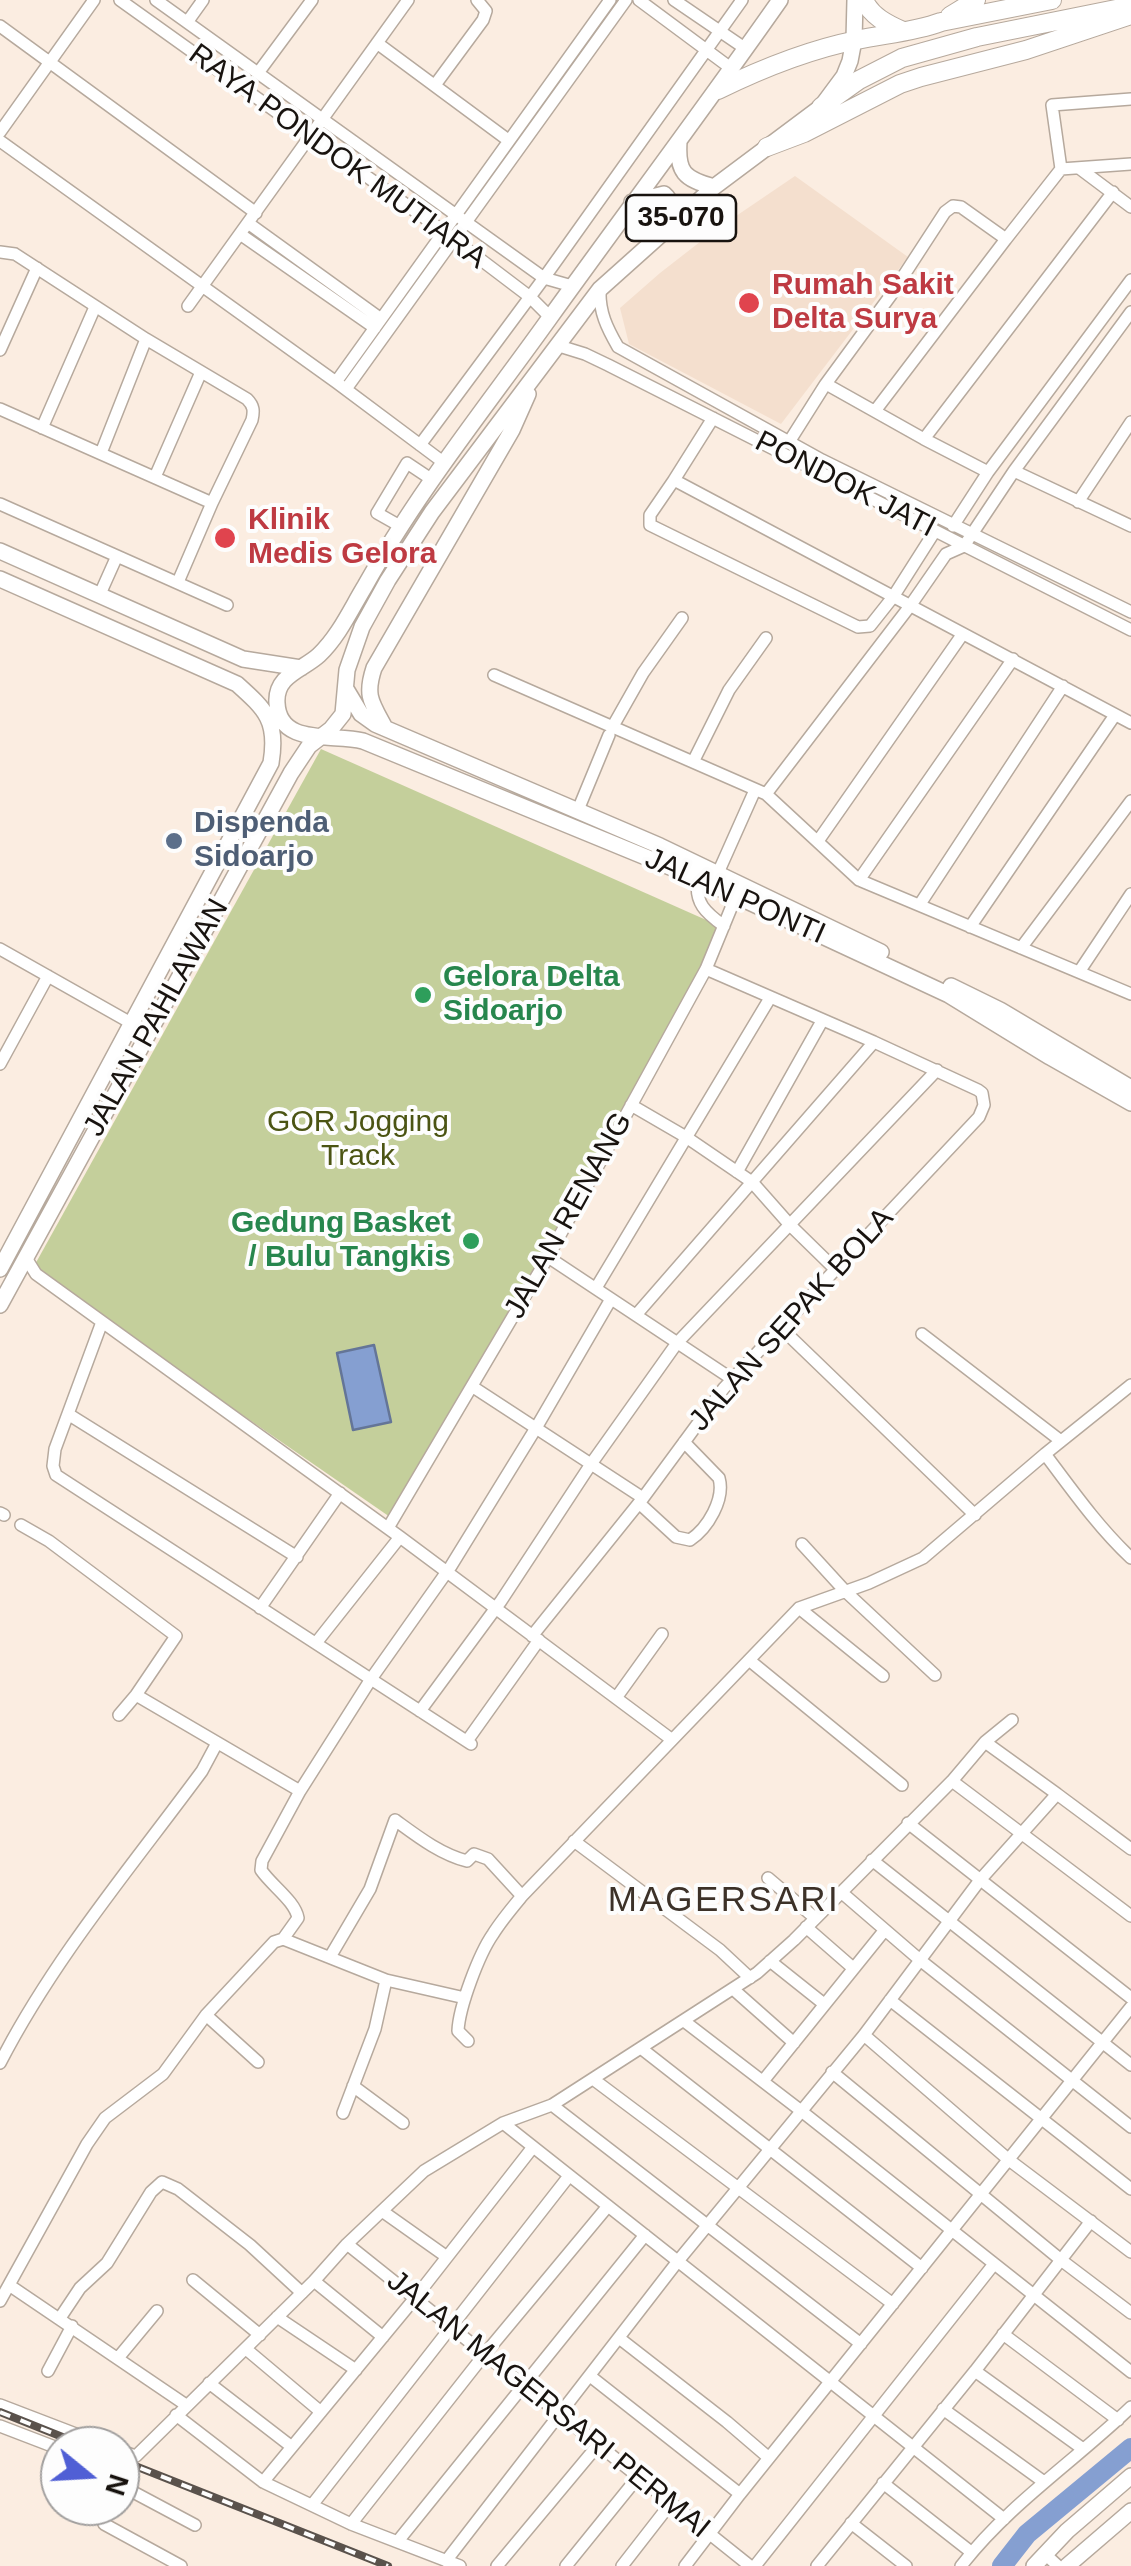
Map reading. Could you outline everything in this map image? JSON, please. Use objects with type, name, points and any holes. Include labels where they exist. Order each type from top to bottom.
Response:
[{"type":"highway","points":[[864,0],[886,24],[902,31]]},
{"type":"highway","points":[[941,22],[976,0]]},
{"type":"highway","points":[[718,90],[770,64],[854,40],[1052,0]]},
{"type":"highway","points":[[822,107],[860,80],[902,58],[1090,13],[1131,10]]},
{"type":"highway","points":[[767,148],[920,76],[1010,55],[1131,10]]},
{"type":"main road","name":"35-070","points":[[550,317],[780,0]]},
{"type":"main road","name":"35-070","points":[[556,345],[600,290],[714,187],[822,107],[844,76],[854,40],[855,0]]},
{"type":"main road","points":[[679,140],[678,161],[683,172],[714,187]]},
{"type":"main road","points":[[632,202],[664,194],[669,198],[672,209],[666,231]]},
{"type":"main road","points":[[271,708],[281,684],[321,654],[339,631],[400,526],[443,462],[550,317]]},
{"type":"main road","name":"JALAN PAHLAWAN","points":[[4,1269],[26,1258],[291,773],[309,746],[338,722],[345,705],[344,685],[362,627],[388,580],[432,512],[556,345]]},
{"type":"main road","points":[[384,728],[368,687],[374,668],[512,430],[542,364]]},
{"type":"main road","points":[[0,551],[243,659],[301,668]]},
{"type":"main road","points":[[0,580],[237,684],[271,708],[289,728],[302,735],[320,736]]},
{"type":"main road","name":"JALAN PONTI","points":[[344,685],[361,714],[384,728],[578,810],[698,879],[949,995],[1131,1103]]},
{"type":"main road","name":"JALAN PAHLAWAN","points":[[0,1305],[4,1269],[271,763],[271,708]]},
{"type":"main road","name":"JALAN PONTI","points":[[320,736],[347,736],[363,741],[657,854],[718,873],[1000,1010],[1131,1088]]},
{"type":"main road","points":[[1038,2562],[1070,2528],[1131,2476]]},
{"type":"main road","points":[[1067,2566],[1131,2511]]},
{"type":"street","points":[[0,132],[94,0]]},
{"type":"street","name":"RAYA PONDOK MUTIARA","points":[[120,0],[449,236],[550,317]]},
{"type":"street","name":"RAYA PONDOK MUTIARA","points":[[156,0],[544,278],[572,286]]},
{"type":"street","points":[[188,22],[203,0]]},
{"type":"street","points":[[258,72],[312,0]]},
{"type":"street","points":[[188,306],[408,0]]},
{"type":"street","points":[[435,86],[483,20],[486,11],[477,0]]},
{"type":"street","points":[[461,219],[508,140],[610,0]]},
{"type":"street","points":[[341,385],[626,0]]},
{"type":"street","points":[[639,0],[732,68]]},
{"type":"street","points":[[674,0],[746,49]]},
{"type":"street","points":[[420,445],[742,0]]},
{"type":"street","points":[[0,26],[252,218],[378,324]]},
{"type":"street","points":[[377,43],[508,140]]},
{"type":"street","points":[[875,411],[1061,169],[1052,105],[1131,99]]},
{"type":"street","points":[[0,141],[443,462]]},
{"type":"street","points":[[1061,169],[1131,164]]},
{"type":"street","points":[[1079,168],[1131,207]]},
{"type":"street","points":[[924,438],[1113,192]]},
{"type":"street","points":[[789,442],[946,212],[953,206],[961,207],[1006,238]]},
{"type":"street","points":[[240,234],[378,324]]},
{"type":"street","points":[[341,385],[378,324],[449,236]]},
{"type":"street","points":[[0,252],[15,254],[247,399],[254,410],[176,581]]},
{"type":"street","points":[[0,350],[37,268]]},
{"type":"street","points":[[718,873],[760,792],[910,606],[946,554],[954,524],[988,472],[1131,280]]},
{"type":"street","points":[[600,290],[600,306],[618,348],[608,365]]},
{"type":"street","points":[[42,428],[95,307]]},
{"type":"street","points":[[946,554],[964,546],[1131,312]]},
{"type":"street","points":[[101,453],[146,339]]},
{"type":"street","name":"PONDOK JATI","points":[[556,345],[608,365],[1131,630]]},
{"type":"street","name":"PONDOK JATI","points":[[618,348],[789,442],[1131,612]]},
{"type":"street","points":[[155,478],[201,372]]},
{"type":"street","points":[[826,384],[988,472]]},
{"type":"street","points":[[0,408],[210,502]]},
{"type":"street","points":[[713,418],[650,515],[650,525],[858,627],[870,626],[935,531]]},
{"type":"street","points":[[1078,502],[1131,422]]},
{"type":"street","points":[[400,526],[377,513],[406,462],[432,479]]},
{"type":"street","points":[[1014,471],[1129,521]]},
{"type":"street","points":[[674,480],[1131,723]]},
{"type":"street","points":[[0,504],[227,606]]},
{"type":"street","points":[[100,594],[117,556]]},
{"type":"street","points":[[578,810],[611,731],[643,672],[682,618]]},
{"type":"street","points":[[818,841],[962,635]]},
{"type":"street","points":[[693,762],[729,690],[766,638]]},
{"type":"street","points":[[859,880],[1013,660]]},
{"type":"street","points":[[494,676],[611,731],[760,792],[859,880],[1131,994]]},
{"type":"street","points":[[920,904],[1063,686]]},
{"type":"street","points":[[970,927],[1115,715]]},
{"type":"street","points":[[1021,948],[1131,801]]},
{"type":"street","points":[[698,879],[698,903],[724,926]]},
{"type":"street","points":[[1079,972],[1131,894]]},
{"type":"street","name":"JALAN RENANG","points":[[388,1528],[548,1257],[706,969],[736,896]]},
{"type":"street","points":[[0,948],[131,1023]]},
{"type":"street","points":[[102,1322],[55,1449],[52,1466],[56,1475],[420,1711],[496,1608],[591,1464],[678,1343],[937,1070],[706,969]]},
{"type":"street","points":[[0,1064],[48,976]]},
{"type":"street","points":[[596,1288],[770,998]]},
{"type":"street","points":[[736,1172],[822,1020]]},
{"type":"street","points":[[636,1316],[874,1042]]},
{"type":"street","name":"JALAN SEPAK BOLA","points":[[420,1711],[469,1743],[535,1638],[732,1379],[978,1116],[984,1105],[982,1094],[937,1070]]},
{"type":"street","points":[[631,1106],[752,1182],[834,1268]]},
{"type":"street","points":[[548,1257],[732,1379]]},
{"type":"street","points":[[26,1258],[36,1274],[388,1528],[671,1739]]},
{"type":"street","points":[[4,1269],[36,1274]]},
{"type":"street","points":[[0,2300],[86,2144],[105,2118],[163,2074],[206,2015],[274,1942],[283,1939],[298,1918],[298,1912],[261,1870],[262,1860],[370,1679],[448,1572],[611,1298]]},
{"type":"street","points":[[780,1326],[975,1515]]},
{"type":"street","points":[[922,1334],[1061,1442]]},
{"type":"street","points":[[468,2041],[458,2031],[458,2020],[491,1936],[522,1896],[798,1608],[923,1558],[1131,1385]]},
{"type":"street","points":[[472,1386],[641,1500],[676,1537],[690,1540],[721,1496],[722,1485],[720,1478],[684,1442]]},
{"type":"street","points":[[68,1414],[297,1557]]},
{"type":"street","points":[[1045,1454],[1131,1558]]},
{"type":"street","points":[[260,1608],[340,1493]]},
{"type":"street","points":[[21,1525],[49,1540],[176,1636],[119,1715]]},
{"type":"street","points":[[316,1643],[400,1537]]},
{"type":"street","points":[[802,1544],[935,1674]]},
{"type":"street","points":[[798,1608],[883,1676]]},
{"type":"street","points":[[616,1698],[662,1634]]},
{"type":"street","points":[[749,1660],[902,1785]]},
{"type":"street","points":[[136,1694],[300,1791]]},
{"type":"street","points":[[140,2452],[424,2171],[502,2123],[552,2104],[750,1978],[1012,1720]]},
{"type":"street","points":[[986,1742],[1131,1849]]},
{"type":"street","points":[[0,2063],[80,1933],[202,1771],[217,1743]]},
{"type":"street","points":[[952,1781],[1131,1916]]},
{"type":"street","points":[[446,2561],[678,2261],[864,2034],[980,1880],[1058,1794]]},
{"type":"street","points":[[330,1957],[370,1889],[395,1820],[418,1838],[457,1858],[468,1861],[474,1854],[488,1859],[522,1896]]},
{"type":"street","points":[[908,1824],[1131,1998]]},
{"type":"street","points":[[574,1841],[720,1950],[750,1978]]},
{"type":"street","points":[[872,1860],[1131,2065]]},
{"type":"street","points":[[768,1878],[854,1968]]},
{"type":"street","points":[[841,1892],[884,1931],[1131,2127]]},
{"type":"street","points":[[763,2081],[884,1931]]},
{"type":"street","points":[[283,1939],[386,1980],[465,1998]]},
{"type":"street","points":[[770,1960],[824,2004]]},
{"type":"street","points":[[343,2112],[375,2029],[386,1980]]},
{"type":"street","points":[[733,1989],[794,2042]]},
{"type":"street","points":[[890,2000],[1131,2189]]},
{"type":"street","points":[[685,2566],[1131,2008]]},
{"type":"street","points":[[206,2015],[258,2062]]},
{"type":"street","points":[[684,2021],[1131,2372]]},
{"type":"street","points":[[864,2034],[1009,2160],[1131,2252]]},
{"type":"street","points":[[642,2048],[922,2268]]},
{"type":"street","points":[[832,2072],[1060,2260],[1131,2313]]},
{"type":"street","points":[[594,2079],[893,2304]]},
{"type":"street","points":[[353,2086],[403,2122]]},
{"type":"street","points":[[552,2104],[861,2344]]},
{"type":"street","points":[[502,2123],[1004,2518]]},
{"type":"street","points":[[263,2482],[533,2147]]},
{"type":"street","points":[[312,2505],[568,2176]]},
{"type":"street","points":[[60,2318],[80,2288],[107,2262],[151,2192],[162,2182],[178,2189],[250,2245],[302,2294]]},
{"type":"street","points":[[351,2524],[608,2206]]},
{"type":"street","points":[[382,2211],[447,2257]]},
{"type":"street","points":[[823,2564],[851,2523],[1091,2221]]},
{"type":"street","points":[[398,2541],[646,2235]]},
{"type":"street","name":"JALAN MAGERSARI PERMAI","points":[[346,2244],[752,2566]]},
{"type":"street","points":[[752,2566],[994,2264]]},
{"type":"street","points":[[193,2280],[260,2334]]},
{"type":"street","points":[[314,2281],[382,2338]]},
{"type":"street","points":[[8,2285],[118,2358],[263,2482],[351,2524],[460,2566]]},
{"type":"street","points":[[118,2358],[157,2312]]},
{"type":"street","points":[[278,2317],[356,2370]]},
{"type":"street","points":[[48,2371],[72,2326]]},
{"type":"street","points":[[1003,2334],[1118,2420]]},
{"type":"street","points":[[619,2338],[769,2458]]},
{"type":"street","points":[[246,2349],[321,2412]]},
{"type":"street","points":[[975,2371],[1083,2449]]},
{"type":"street","points":[[590,2376],[740,2494]]},
{"type":"street","points":[[209,2383],[292,2447]]},
{"type":"street","points":[[0,2405],[55,2426]]},
{"type":"street","points":[[961,2566],[1004,2518],[1131,2408]]},
{"type":"street","points":[[943,2409],[1044,2482]]},
{"type":"street","points":[[0,2426],[40,2441]]},
{"type":"street","points":[[497,2566],[598,2445]]},
{"type":"street","points":[[566,2566],[638,2477]]},
{"type":"street","points":[[883,2484],[972,2552]]},
{"type":"street","points":[[140,2496],[195,2525]]},
{"type":"street","points":[[622,2566],[671,2503]]},
{"type":"street","points":[[851,2523],[906,2566]]},
{"type":"street","points":[[108,2526],[181,2566]]},
{"type":"street","points":[[1038,2562],[1058,2566]]},
{"type":"shaded area","name":"Rumah Sakit Delta Surya","points":[[795,176],[908,257],[781,424],[629,344],[620,308],[714,231]]},
{"type":"green space","name":"GOR Jogging Track","points":[[321,749],[722,927],[548,1257],[390,1517],[33,1268]]},
{"type":"water","points":[[374,1345],[391,1422],[353,1430],[337,1353]]},
{"type":"waterway","points":[[1002,2566],[1027,2534],[1131,2448]]},
{"type":"railway","points":[[0,2412],[40,2428]]},
{"type":"railway","points":[[140,2468],[388,2566]]},
{"type":"place","name":"Rumah Sakit Delta Surya","points":[[749,303]]},
{"type":"place","name":"Klinik Medis Gelora","points":[[225,538]]},
{"type":"place","name":"Dispenda Sidoarjo","points":[[174,841]]},
{"type":"place","name":"Gelora Delta Sidoarjo","points":[[423,995]]},
{"type":"place","name":"Gedung Basket / Bulu Tangkis","points":[[471,1241]]},
{"type":"district","name":"MAGERSARI","points":[[724,1901]]}]
